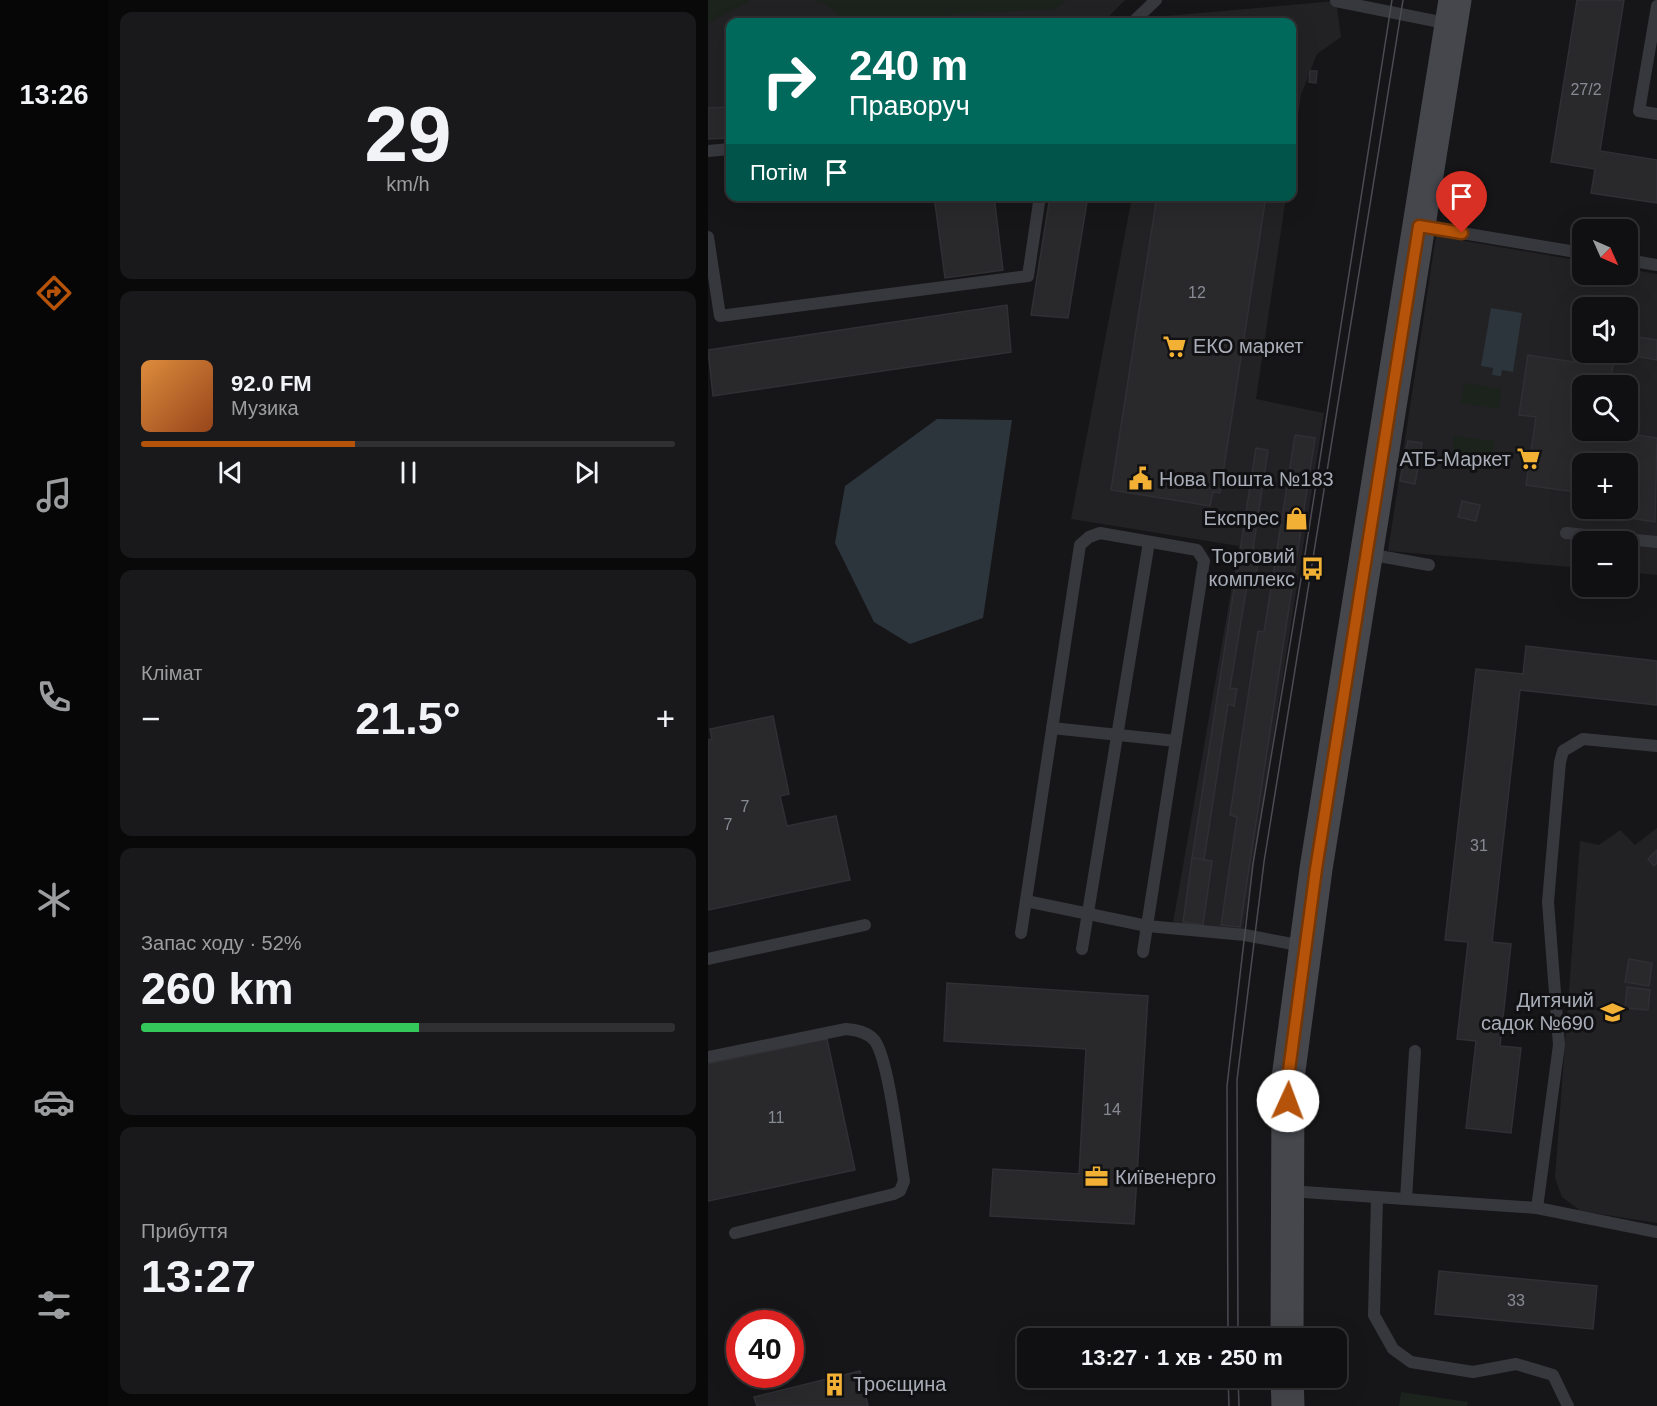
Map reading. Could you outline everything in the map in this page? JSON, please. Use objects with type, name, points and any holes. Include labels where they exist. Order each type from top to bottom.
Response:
[{"type":"street","points":[[1287,1328],[1288,1078],[1306,947],[1453,12]]},
{"type":"street","points":[[1287,1388],[1288,1406]]},
{"type":"lane","points":[[1137,18],[1156,0]]},
{"type":"lane","points":[[1336,1],[1453,12]]},
{"type":"lane","points":[[1657,6],[1639,111],[1657,114]]},
{"type":"lane","points":[[708,151],[726,149]]},
{"type":"lane","points":[[708,237],[720,316],[1028,276],[1039,201]]},
{"type":"lane","points":[[1419,226],[1572,251]]},
{"type":"lane","points":[[1638,262],[1657,265]]},
{"type":"lane","points":[[1021,933],[1080,545],[1089,537],[1100,533],[1197,550],[1204,561],[1143,952]]},
{"type":"lane","points":[[1566,533],[1657,543]]},
{"type":"lane","points":[[1082,949],[1149,542]]},
{"type":"lane","points":[[1367,554],[1429,565]]},
{"type":"lane","points":[[1052,728],[1176,741]]},
{"type":"lane","points":[[1537,1208],[1559,1045],[1548,902],[1560,762],[1563,752],[1583,740],[1657,746]]},
{"type":"lane","points":[[1026,901],[1147,926],[1245,935],[1306,947]]},
{"type":"lane","points":[[708,959],[865,925]]},
{"type":"lane","points":[[708,1057],[846,1029],[859,1030],[874,1039],[883,1061],[904,1181],[900,1191],[894,1194],[735,1233]]},
{"type":"lane","points":[[1406,1199],[1416,1052]]},
{"type":"lane","points":[[1288,1191],[1537,1208],[1657,1232]]},
{"type":"lane","points":[[1377,1197],[1374,1315],[1393,1349],[1411,1362],[1473,1372],[1516,1364],[1553,1375],[1568,1406]]},
{"type":"shaded area","points":[[708,0],[1125,0],[1107,18],[726,18],[726,107],[708,108]]},
{"type":"shaded area","points":[[708,0],[752,0],[708,23]]},
{"type":"shaded area","points":[[815,0],[1067,0],[1054,9],[954,14],[944,18],[843,18],[823,3]]},
{"type":"shaded area","points":[[1336,1],[1341,37],[1317,54],[1301,95],[1296,130],[1296,18],[1166,18],[1166,16]]},
{"type":"shaded area","points":[[1131,201],[1285,201],[1256,399],[1324,413],[1243,931],[1173,923],[1239,546],[1071,519]]},
{"type":"shaded area","points":[[1436,236],[1572,259],[1572,285],[1638,285],[1638,271],[1657,274],[1657,575],[1638,573],[1638,531],[1572,531],[1572,567],[1388,551]]},
{"type":"shaded area","points":[[1491,308],[1522,313],[1513,372],[1502,370],[1501,376],[1492,375],[1493,368],[1481,366]]},
{"type":"shaded area","points":[[1464,383],[1502,389],[1499,409],[1461,403]]},
{"type":"shaded area","points":[[937,419],[1012,420],[983,618],[910,644],[874,622],[835,543],[845,486]]},
{"type":"shaded area","points":[[1454,436],[1495,441],[1492,463],[1452,458]]},
{"type":"shaded area","name":"Дитячий садок №690","points":[[1657,828],[1657,1223],[1581,1211],[1562,1197],[1555,1178],[1580,841],[1599,845],[1620,830],[1635,845]]},
{"type":"shaded area","points":[[1401,1392],[1468,1402],[1467,1406],[1399,1406]]},
{"type":"building","points":[[1577,0],[1624,0],[1600,151],[1657,160],[1657,203],[1591,193],[1595,169],[1551,162]]},
{"type":"building","points":[[1310,71],[1317,71],[1316,83],[1309,82]]},
{"type":"building","points":[[726,107],[726,138],[708,139],[708,108]]},
{"type":"building","points":[[935,201],[995,201],[1003,270],[945,278]]},
{"type":"building","points":[[1049,201],[1087,201],[1068,318],[1031,315]]},
{"type":"building","points":[[1156,201],[1265,201],[1220,493],[1213,492],[1210,506],[1111,490]]},
{"type":"building","points":[[1007,305],[1011,352],[713,396],[708,350]]},
{"type":"building","points":[[1638,337],[1657,340],[1657,360],[1638,357]]},
{"type":"building","points":[[1528,355],[1572,363],[1613,363],[1612,375],[1572,375],[1572,441],[1638,441],[1638,435],[1657,438],[1655,522],[1635,519],[1638,519],[1638,453],[1572,453],[1572,492],[1526,485],[1536,417],[1519,415]]},
{"type":"building","points":[[1295,435],[1315,438],[1240,927],[1221,925],[1237,817],[1230,815],[1258,631],[1264,632]]},
{"type":"building","points":[[1408,441],[1422,443],[1415,484],[1400,481]]},
{"type":"building","points":[[1256,448],[1268,450],[1253,549],[1260,551],[1255,580],[1248,579],[1230,688],[1237,689],[1234,706],[1228,704],[1204,860],[1192,858]]},
{"type":"building","points":[[1462,501],[1480,505],[1476,521],[1458,517]]},
{"type":"building","points":[[1526,646],[1657,661],[1657,705],[1520,690],[1492,942],[1511,944],[1500,1046],[1521,1048],[1511,1133],[1466,1128],[1476,1041],[1457,1039],[1468,942],[1445,940],[1476,669],[1523,674]]},
{"type":"building","points":[[773,716],[789,794],[780,796],[787,826],[836,816],[850,880],[708,910],[708,740],[712,739],[710,729]]},
{"type":"building","points":[[1657,850],[1657,863],[1654,866],[1648,859]]},
{"type":"building","points":[[1192,858],[1212,861],[1203,925],[1183,922]]},
{"type":"building","points":[[1629,959],[1652,963],[1649,986],[1625,982]]},
{"type":"building","points":[[947,983],[1148,996],[1134,1224],[990,1216],[993,1169],[1079,1174],[1086,1049],[944,1041]]},
{"type":"building","points":[[1627,987],[1650,990],[1648,1010],[1625,1008]]},
{"type":"building","points":[[827,1039],[855,1170],[708,1201],[708,1064]]},
{"type":"building","points":[[1439,1271],[1597,1286],[1593,1329],[1435,1314]]},
{"type":"building","name":"Троєщина","points":[[860,1371],[868,1406],[757,1406],[754,1397],[791,1388],[804,1388],[804,1385]]},
{"type":"tram line","points":[[1228,1328],[1227,1086],[1253,864],[1303,567],[1392,0]]},
{"type":"tram line","points":[[1238,1328],[1237,1080],[1264,862],[1403,0]]},
{"type":"tram line","points":[[1228,1388],[1229,1406]]},
{"type":"tram line","points":[[1238,1388],[1239,1406]]},
{"type":"place","name":"ЕКО маркет","points":[[1175,346]]},
{"type":"place","name":"АТБ-Маркет","points":[[1529,459]]},
{"type":"place","name":"Нова Пошта №183","points":[[1141,479]]},
{"type":"place","name":"Експрес","points":[[1297,518]]},
{"type":"place","name":"Торговий комплекс","points":[[1313,568]]},
{"type":"place","name":"Дитячий садок №690","points":[[1612,1012]]},
{"type":"place","name":"Київенерго","points":[[1097,1177]]},
{"type":"place","name":"Троєщина","points":[[835,1384]]},
{"type":"route","points":[[1288,1101],[1288,1078],[1316,869],[1419,226],[1462,233]]}]
